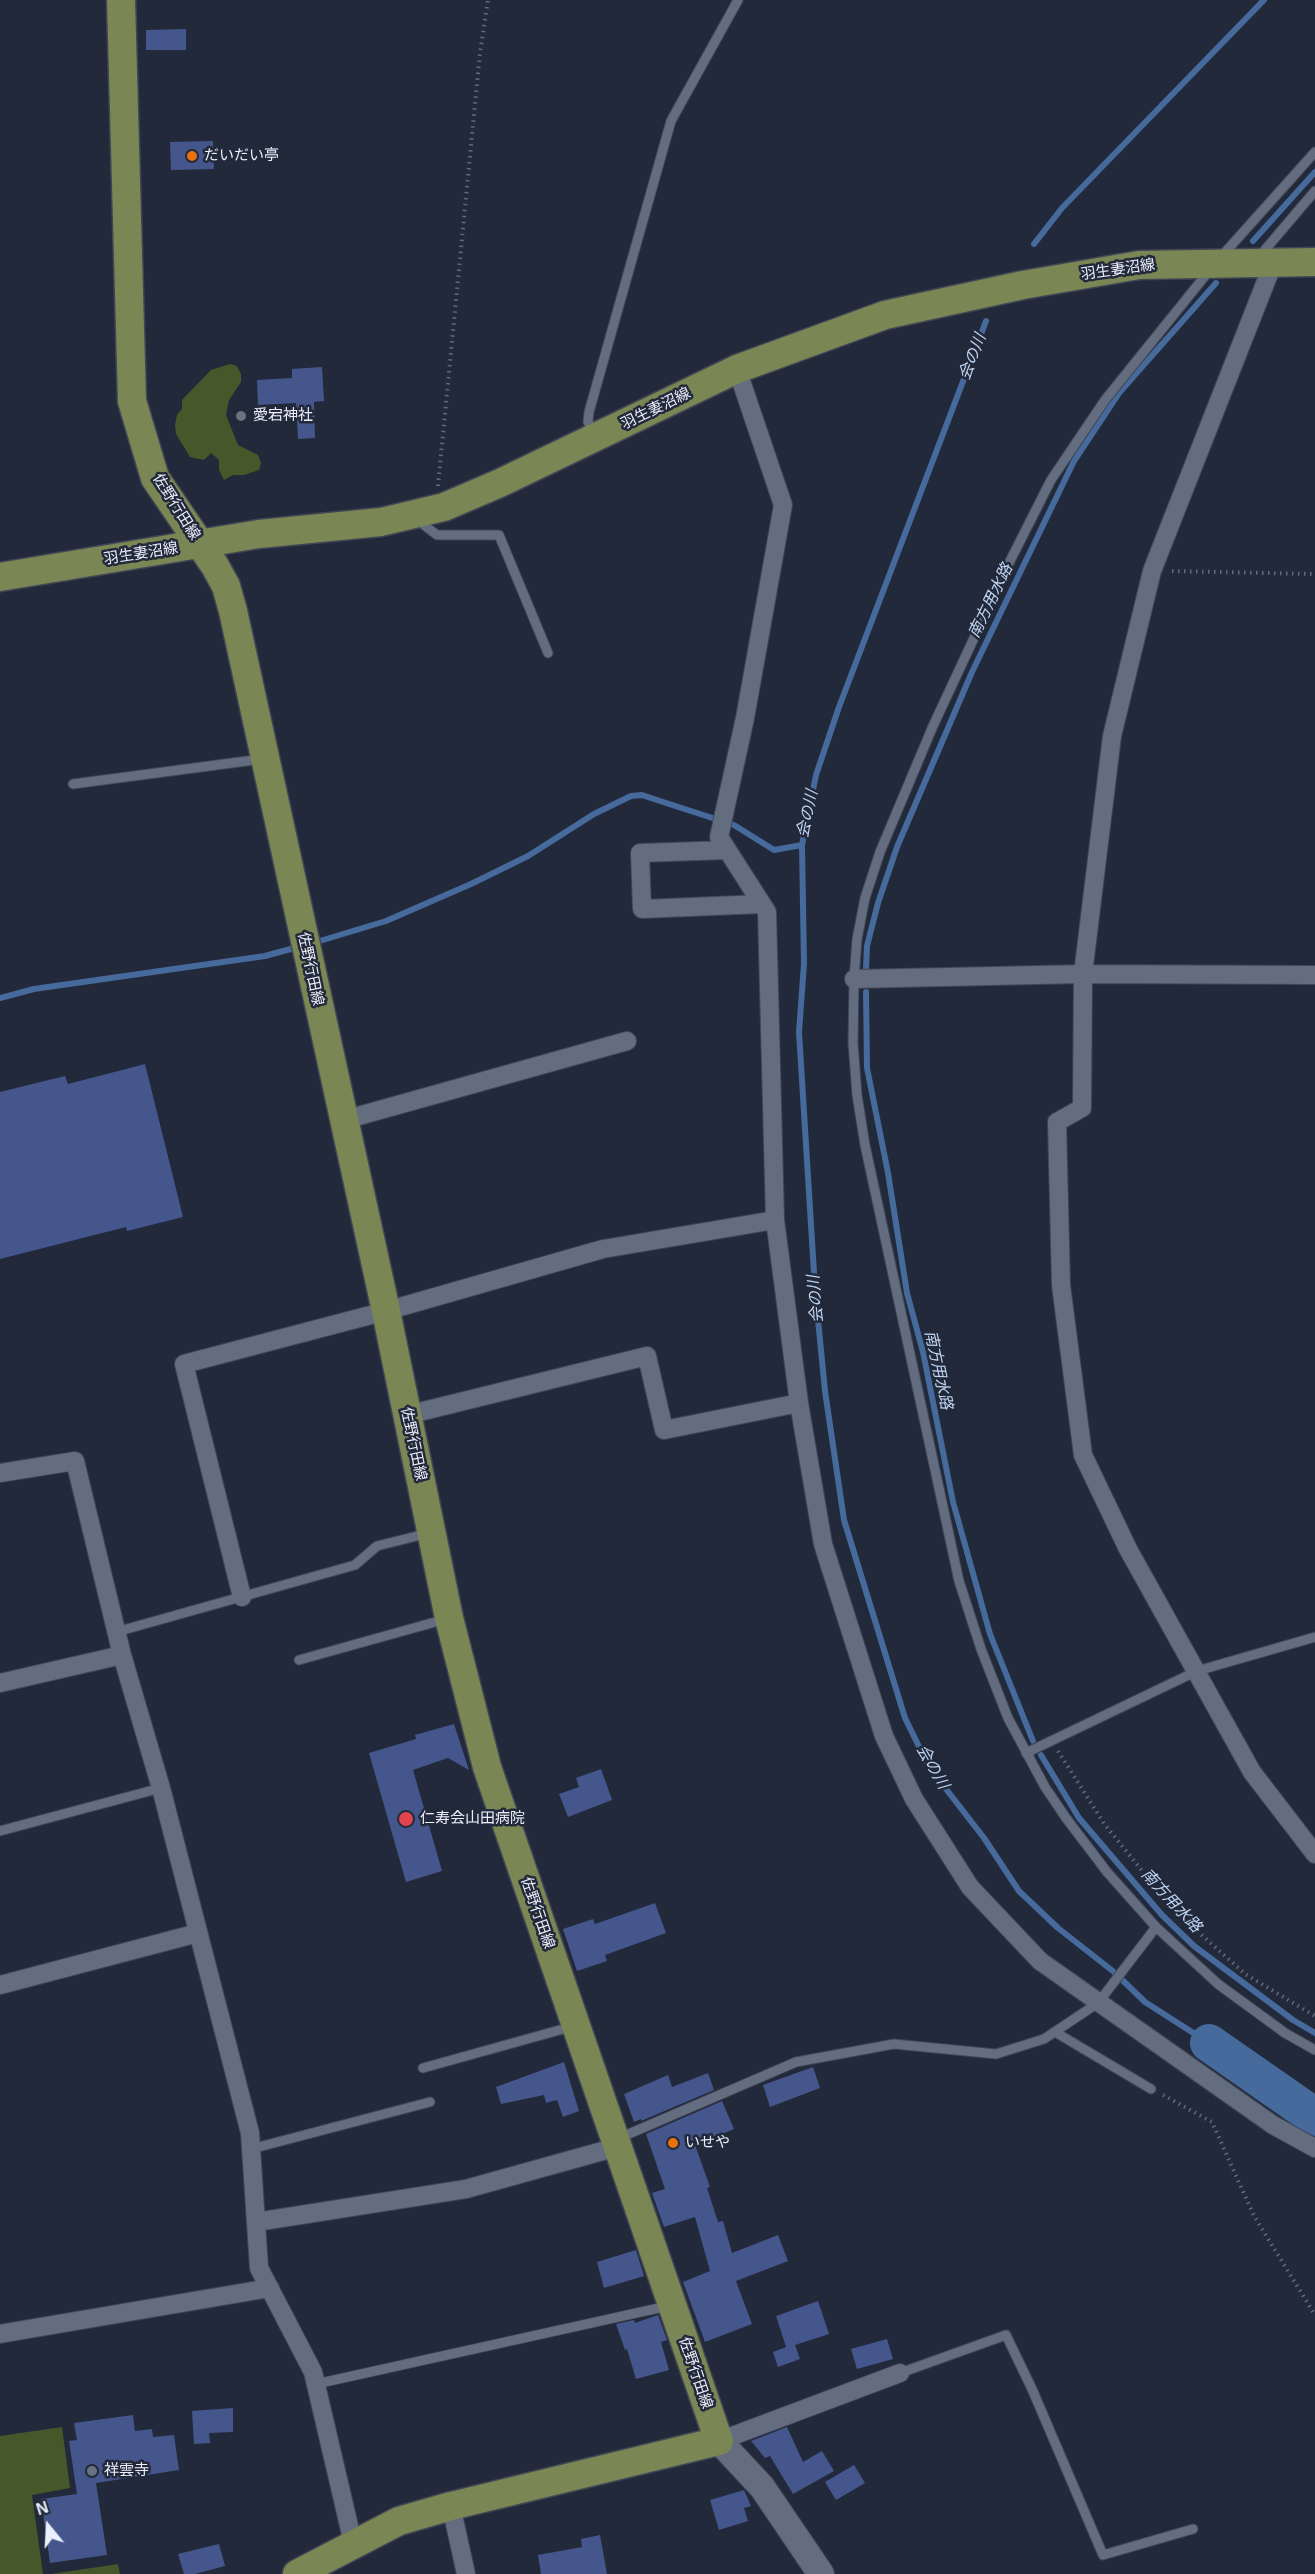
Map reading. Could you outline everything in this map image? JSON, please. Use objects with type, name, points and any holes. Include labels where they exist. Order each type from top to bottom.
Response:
[{"type":"main road","name":"佐野行田線","points":[[121,0],[132,401],[155,478],[226,586],[386,1311],[449,1618],[486,1767],[719,2441]]},
{"type":"main road","name":"羽生妻沼線","points":[[0,578],[259,534],[381,522],[444,507],[596,438],[737,369],[885,315],[1023,285],[1140,265],[1264,261],[1315,262]]},
{"type":"main road","points":[[297,2574],[399,2521],[451,2505],[719,2441]]},
{"type":"street","points":[[1264,261],[1152,571],[1112,736],[1083,974],[1082,1108],[1057,1122],[1061,1285],[1083,1455],[1128,1548],[1252,1772],[1315,1854]]},
{"type":"street","points":[[737,369],[783,506],[745,718],[720,837],[767,912],[775,1220],[799,1403],[823,1544],[884,1736],[914,1800],[970,1887],[1040,1961],[1273,2125],[1315,2148]]},
{"type":"street","points":[[728,850],[640,853],[642,909],[762,904]]},
{"type":"street","points":[[854,979],[1083,974],[1315,975]]},
{"type":"street","points":[[344,1120],[627,1041]]},
{"type":"street","points":[[242,1597],[184,1364],[386,1311],[603,1249],[775,1220]]},
{"type":"street","points":[[407,1416],[647,1356],[664,1430],[799,1403]]},
{"type":"street","points":[[0,1473],[75,1461],[116,1632],[160,1788],[250,2133],[259,2268],[313,2372],[353,2543]]},
{"type":"street","points":[[0,1683],[122,1655]]},
{"type":"street","points":[[0,1985],[198,1933]]},
{"type":"street","points":[[256,2222],[466,2189],[616,2144]]},
{"type":"street","points":[[0,2334],[270,2288]]},
{"type":"street","points":[[821,2574],[762,2487],[719,2441],[900,2373]]},
{"type":"street","points":[[451,2505],[466,2574]]},
{"type":"lane","points":[[596,438],[588,422],[590,412],[671,121],[738,0]]},
{"type":"lane","points":[[1315,152],[1215,262],[1105,400],[1051,480],[1008,565],[933,726],[880,852],[865,898],[857,939],[854,979],[857,1095],[959,1581],[981,1649],[1008,1718],[1026,1753],[1066,1818],[1107,1872],[1156,1927],[1218,1984],[1285,2033],[1315,2050]]},
{"type":"lane","points":[[1264,261],[1315,191]]},
{"type":"lane","points":[[412,516],[437,535],[499,535],[548,653]]},
{"type":"lane","points":[[74,784],[264,758]]},
{"type":"lane","points":[[116,1632],[355,1565],[377,1546],[431,1532]]},
{"type":"lane","points":[[299,1660],[449,1618]]},
{"type":"lane","points":[[1026,1753],[1197,1671],[1315,1637]]},
{"type":"lane","points":[[0,1831],[160,1788]]},
{"type":"lane","points":[[616,2144],[796,2062],[894,2044],[996,2054],[1044,2039],[1098,2003],[1156,1927]]},
{"type":"lane","points":[[423,2068],[576,2026]]},
{"type":"lane","points":[[1055,2032],[1151,2089]]},
{"type":"lane","points":[[251,2149],[430,2102]]},
{"type":"lane","points":[[316,2384],[672,2305]]},
{"type":"lane","points":[[900,2373],[1006,2335],[1032,2389],[1103,2555],[1193,2529]]},
{"type":"path","points":[[444,507],[437,482],[480,53],[488,0]]},
{"type":"path","points":[[1152,571],[1315,574]]},
{"type":"path","points":[[1052,1741],[1105,1825],[1174,1910],[1245,1974],[1315,2016]]},
{"type":"path","points":[[1151,2089],[1212,2122],[1254,2216],[1315,2315]]},
{"type":"green space","points":[[230,364],[237,366],[241,374],[241,382],[229,400],[226,415],[238,445],[258,455],[261,463],[259,470],[244,475],[233,475],[224,480],[219,470],[219,460],[211,453],[204,460],[190,457],[176,434],[175,425],[177,415],[182,409],[182,400],[211,370]]},
{"type":"green space","points":[[62,2427],[70,2488],[32,2495],[43,2574],[0,2574],[0,2436]]},
{"type":"green space","points":[[118,2564],[120,2574],[51,2574]]},
{"type":"building","points":[[186,29],[186,50],[146,50],[146,30]]},
{"type":"building","name":"だいだい亭","points":[[213,141],[214,169],[171,170],[170,142]]},
{"type":"building","points":[[322,367],[324,401],[314,402],[315,438],[298,439],[296,403],[258,405],[257,380],[292,378],[292,369]]},
{"type":"building","points":[[145,1064],[183,1217],[127,1231],[126,1227],[0,1259],[0,1092],[65,1076],[68,1084]]},
{"type":"building","points":[[454,1724],[469,1770],[448,1758],[413,1770],[442,1871],[406,1882],[369,1753],[416,1739],[415,1735]]},
{"type":"building","points":[[601,1769],[612,1800],[568,1817],[559,1794],[579,1787],[576,1778]]},
{"type":"building","points":[[655,1903],[666,1933],[605,1955],[607,1961],[577,1971],[563,1929],[593,1919],[595,1924]]},
{"type":"building","points":[[564,2062],[579,2111],[563,2117],[557,2100],[546,2103],[544,2095],[501,2104],[496,2087]]},
{"type":"building","points":[[813,2067],[820,2088],[770,2107],[763,2085]]},
{"type":"building","points":[[708,2073],[714,2090],[634,2122],[624,2094],[668,2075],[672,2087]]},
{"type":"building","points":[[722,2101],[734,2129],[695,2145],[710,2187],[707,2188],[718,2222],[723,2221],[732,2253],[778,2235],[788,2261],[736,2281],[752,2324],[705,2342],[683,2282],[710,2271],[695,2217],[664,2227],[652,2193],[665,2189],[646,2134]]},
{"type":"building","points":[[636,2250],[644,2276],[604,2288],[597,2262]]},
{"type":"building","points":[[818,2301],[829,2334],[795,2345],[800,2359],[778,2367],[773,2352],[786,2347],[776,2316]]},
{"type":"building","points":[[658,2315],[667,2340],[661,2342],[669,2370],[636,2379],[616,2324],[634,2320],[635,2323]]},
{"type":"building","points":[[887,2339],[893,2359],[857,2369],[851,2349]]},
{"type":"building","points":[[233,2408],[233,2432],[209,2433],[210,2443],[194,2444],[192,2411]]},
{"type":"building","points":[[133,2415],[135,2431],[152,2429],[153,2437],[174,2435],[179,2470],[96,2483],[107,2555],[50,2563],[41,2499],[77,2494],[69,2441],[77,2440],[74,2423]]},
{"type":"building","points":[[787,2427],[803,2462],[822,2451],[834,2471],[793,2494],[770,2456],[765,2458],[751,2441]]},
{"type":"building","points":[[854,2465],[865,2483],[836,2500],[825,2482]]},
{"type":"building","points":[[744,2490],[751,2506],[744,2508],[748,2521],[719,2530],[710,2500]]},
{"type":"building","points":[[600,2535],[607,2574],[541,2574],[538,2555],[582,2547],[581,2539]]},
{"type":"building","points":[[219,2544],[225,2566],[195,2574],[184,2574],[178,2554]]},
{"type":"waterway","name":"会の川","points":[[1034,244],[1062,208],[1264,0]]},
{"type":"waterway","name":"南方用水路","points":[[1253,241],[1315,172]]},
{"type":"waterway","name":"南方用水路","points":[[866,969],[867,946],[878,903],[897,847],[972,672],[1074,461],[1119,393],[1216,283]]},
{"type":"waterway","name":"会の川","points":[[986,321],[839,707],[816,775],[802,845],[804,964],[799,1032],[815,1289],[825,1391],[844,1520],[905,1718],[929,1767],[984,1838],[1019,1891],[1058,1928],[1114,1972],[1145,2002],[1209,2043]]},
{"type":"waterway","points":[[313,943],[386,921],[471,884],[528,856],[594,814],[631,796],[642,795],[734,825],[774,850],[802,845]]},
{"type":"waterway","points":[[0,998],[34,989],[265,956],[298,947]]},
{"type":"waterway","name":"南方用水路","points":[[866,992],[867,1068],[888,1173],[907,1293],[923,1352],[953,1502],[990,1634],[1033,1741]]},
{"type":"waterway","name":"南方用水路","points":[[1041,1755],[1079,1818],[1162,1915],[1194,1946],[1293,2020],[1315,2033]]},
{"type":"waterway","name":"会の川","points":[[1209,2043],[1315,2117]]},
{"type":"place","name":"だいだい亭","points":[[192,156]]},
{"type":"place","name":"愛宕神社","points":[[241,416]]},
{"type":"place","name":"仁寿会山田病院","points":[[406,1819]]},
{"type":"place","name":"いせや","points":[[673,2143]]},
{"type":"place","name":"祥雲寺","points":[[92,2471]]}]
